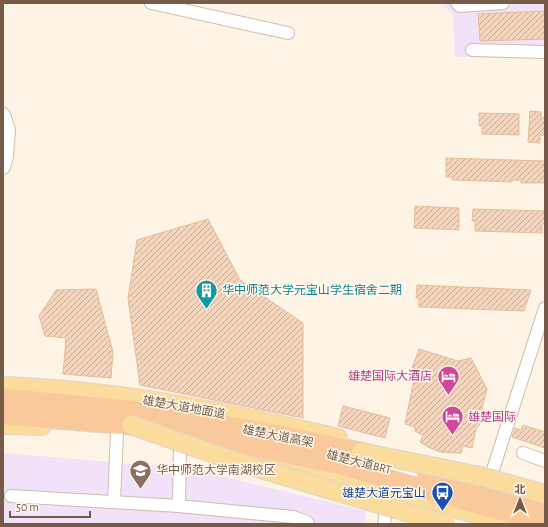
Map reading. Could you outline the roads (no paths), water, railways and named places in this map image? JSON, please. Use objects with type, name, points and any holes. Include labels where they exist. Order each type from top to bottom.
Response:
[{"type":"highway","name":"雄楚大道高架","points":[[3,398],[128,410],[264,432],[451,479],[545,510]]},
{"type":"highway","name":"雄楚大道高架","points":[[3,415],[252,446],[341,465],[545,523]]},
{"type":"main road","name":"雄楚大道地面道","points":[[3,386],[32,387],[128,398],[269,422],[369,446],[489,482],[545,502]]},
{"type":"main road","points":[[3,425],[124,429],[180,442],[263,457],[388,489],[509,524]]},
{"type":"main road","points":[[124,429],[446,524]]},
{"type":"main road","points":[[364,458],[480,476],[545,494]]},
{"type":"street","points":[[151,3],[288,33]]},
{"type":"street","points":[[457,3],[460,6],[503,3]]},
{"type":"street","points":[[472,50],[545,52]]},
{"type":"street","points":[[3,115],[8,130],[6,156],[3,167]]},
{"type":"street","points":[[489,482],[544,313]]},
{"type":"street","points":[[114,502],[124,429]]},
{"type":"street","points":[[179,506],[180,442]]},
{"type":"street","points":[[523,453],[545,461]]},
{"type":"street","points":[[384,524],[388,489]]},
{"type":"street","points":[[10,496],[179,506],[293,517],[308,524]]},
{"type":"lane","points":[[3,403],[129,417],[152,421]]},
{"type":"lane","name":"雄楚大道BRT","points":[[364,458],[545,516]]},
{"type":"place","name":"华中师范大学元宝山学生宿舍二期","points":[[207,310]]},
{"type":"place","name":"雄楚国际大酒店","points":[[448,396]]},
{"type":"place","name":"雄楚国际","points":[[453,436]]},
{"type":"place","name":"华中师范大学南湖校区","points":[[141,490]]},
{"type":"place","name":"雄楚大道元宝山","points":[[442,512]]}]
